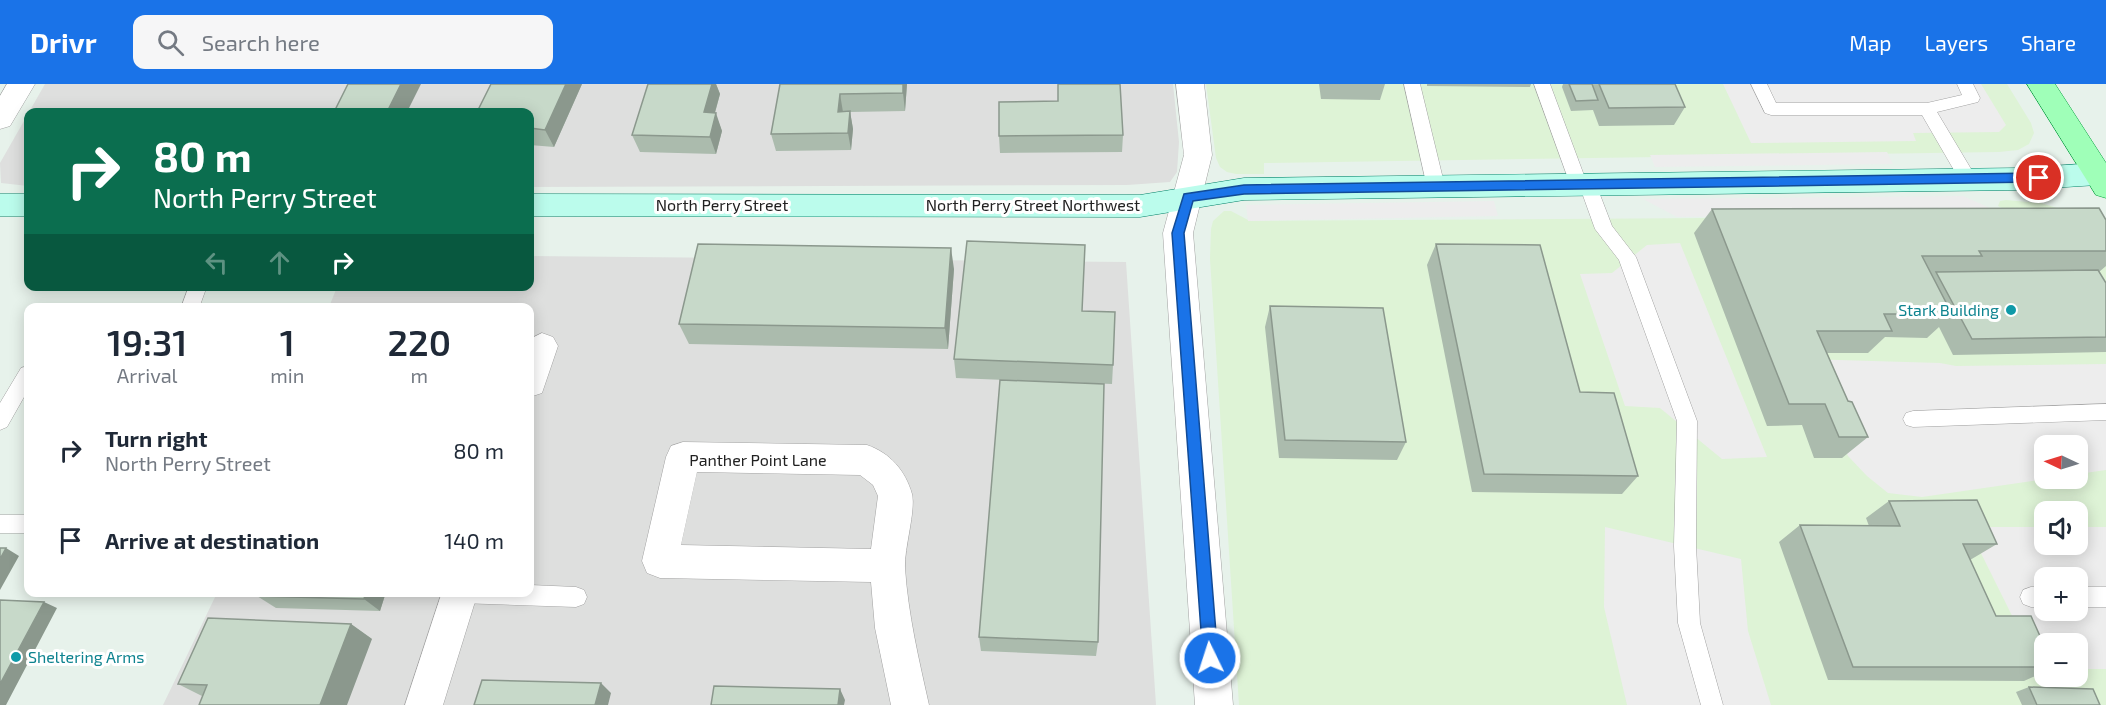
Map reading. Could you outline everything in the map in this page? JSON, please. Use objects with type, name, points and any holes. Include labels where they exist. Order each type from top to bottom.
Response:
[{"type":"main road","points":[[2041,84],[2103,178]]},
{"type":"street","points":[[0,119],[21,84]]},
{"type":"street","points":[[1190,84],[1198,155],[1178,233],[1214,705]]},
{"type":"street","points":[[1188,197],[1244,189],[2103,178]]},
{"type":"street","name":"North Perry Street Northwest","points":[[914,206],[1140,206],[1188,197]]},
{"type":"street","points":[[0,205],[24,205]]},
{"type":"street","name":"North Perry Street","points":[[534,205],[914,206]]},
{"type":"street","points":[[534,371],[542,346]]},
{"type":"street","name":"Panther Point Lane","points":[[887,566],[660,561],[683,457],[867,460],[886,475],[895,496],[887,566],[894,628],[910,705]]},
{"type":"street","points":[[424,705],[459,597]]},
{"type":"lane","points":[[1413,84],[1436,187]]},
{"type":"lane","points":[[1542,84],[1604,229],[1628,257],[1687,422],[1685,546],[1689,623],[1712,705]]},
{"type":"lane","points":[[1759,84],[1771,109],[1928,109],[1972,98],[1965,84]]},
{"type":"lane","points":[[1928,109],[1968,179]]},
{"type":"lane","points":[[0,421],[24,381]]},
{"type":"lane","points":[[1912,419],[2106,412]]},
{"type":"lane","points":[[0,524],[24,524]]},
{"type":"lane","points":[[534,596],[576,597]]},
{"type":"lane","points":[[2088,597],[2106,597]]},
{"type":"shaded area","points":[[45,84],[1173,84],[1179,142],[1177,172],[1170,182],[1127,185],[534,187],[534,108],[31,108]]},
{"type":"shaded area","points":[[1206,84],[2007,84],[2031,123],[2034,133],[2029,144],[2018,150],[1999,152],[1264,163],[1264,174],[1236,174],[1220,167],[1216,158]]},
{"type":"shaded area","points":[[1723,84],[1981,84],[2006,125],[1999,132],[1913,133],[1916,141],[1751,143]]},
{"type":"shaded area","points":[[24,121],[24,186],[1,183],[0,163]]},
{"type":"shaded area","points":[[1887,152],[1893,164],[1655,167],[1650,155]]},
{"type":"shaded area","points":[[1963,196],[2001,213],[1677,217],[1643,199]]},
{"type":"shaded area","points":[[2006,200],[2041,203],[2070,212],[2106,243],[2106,705],[1239,705],[1210,259],[1213,221],[1224,211],[1231,211],[1250,221],[2017,216],[1998,206],[2000,201]]},
{"type":"shaded area","points":[[1494,201],[1498,216],[1248,221],[1246,205]]},
{"type":"shaded area","points":[[1680,243],[1767,457],[1722,459],[1660,408],[1625,406],[1580,274],[1612,273],[1647,245]]},
{"type":"shaded area","points":[[534,256],[1126,262],[1156,705],[163,705],[215,597],[534,597],[534,303],[331,303],[335,291],[534,291]]},
{"type":"shaded area","points":[[1805,359],[1940,363],[1956,366],[2106,364],[2106,470],[2088,473],[2088,435],[2034,435],[2034,481],[1922,497],[1888,493],[1848,456]]},
{"type":"shaded area","points":[[1605,527],[1741,559],[1748,631],[1771,705],[1627,705],[1604,607]]},
{"type":"shaded area","points":[[1968,527],[2034,527],[2034,555],[2088,555],[2088,527],[2106,527],[2106,669],[2088,669],[2088,633],[2034,633],[2034,660]]},
{"type":"building","points":[[348,84],[401,84],[389,108],[336,108]]},
{"type":"building","points":[[491,84],[566,84],[545,130],[534,129],[534,108],[479,108]]},
{"type":"building","points":[[648,84],[712,84],[704,112],[716,113],[710,137],[632,135]]},
{"type":"building","points":[[780,84],[903,84],[903,93],[840,94],[838,112],[850,111],[848,133],[771,134]]},
{"type":"building","points":[[1058,84],[1120,84],[1123,135],[999,136],[999,102],[1058,101]]},
{"type":"building","points":[[1569,84],[1592,84],[1598,100],[1576,101]]},
{"type":"building","points":[[1599,84],[1675,84],[1685,107],[1609,108]]},
{"type":"building","points":[[2099,208],[2106,220],[2106,251],[1979,251],[1982,256],[1922,256],[1952,314],[1884,314],[1892,331],[1817,331],[1848,401],[1852,402],[1868,437],[1839,437],[1825,404],[1789,404],[1712,209]]},
{"type":"building","points":[[967,241],[1085,245],[1082,311],[1115,312],[1113,365],[954,359]]},
{"type":"building","points":[[698,244],[951,248],[945,328],[679,324]]},
{"type":"building","points":[[1436,244],[1540,245],[1580,392],[1614,393],[1638,476],[1484,474]]},
{"type":"building","name":"Stark Building","points":[[2098,270],[2106,283],[2106,337],[1972,339],[1936,272]]},
{"type":"building","points":[[1270,306],[1383,308],[1406,442],[1285,440]]},
{"type":"building","points":[[1000,380],[1104,384],[1098,642],[979,637]]},
{"type":"building","points":[[1977,500],[1997,544],[1963,544],[1996,616],[2031,616],[2039,633],[2034,633],[2034,667],[1853,667],[1800,525],[1900,526],[1889,501]]},
{"type":"building","points":[[0,548],[6,548],[0,559]]},
{"type":"building","points":[[293,597],[365,597],[364,599]]},
{"type":"building","points":[[0,600],[44,602],[0,684]]},
{"type":"building","points":[[208,618],[351,624],[320,705],[199,705],[207,685],[178,684]]},
{"type":"building","points":[[482,680],[601,683],[595,705],[474,705]]},
{"type":"building","points":[[714,686],[840,689],[838,705],[711,705]]},
{"type":"building","points":[[2029,687],[2093,689],[2100,705],[2037,705]]},
{"type":"place","name":"Stark Building","points":[[2011,310]]},
{"type":"place","name":"Sheltering Arms","points":[[16,657]]},
{"type":"route","points":[[1210,658],[1178,233],[1188,197],[1244,189],[2039,178]]}]
